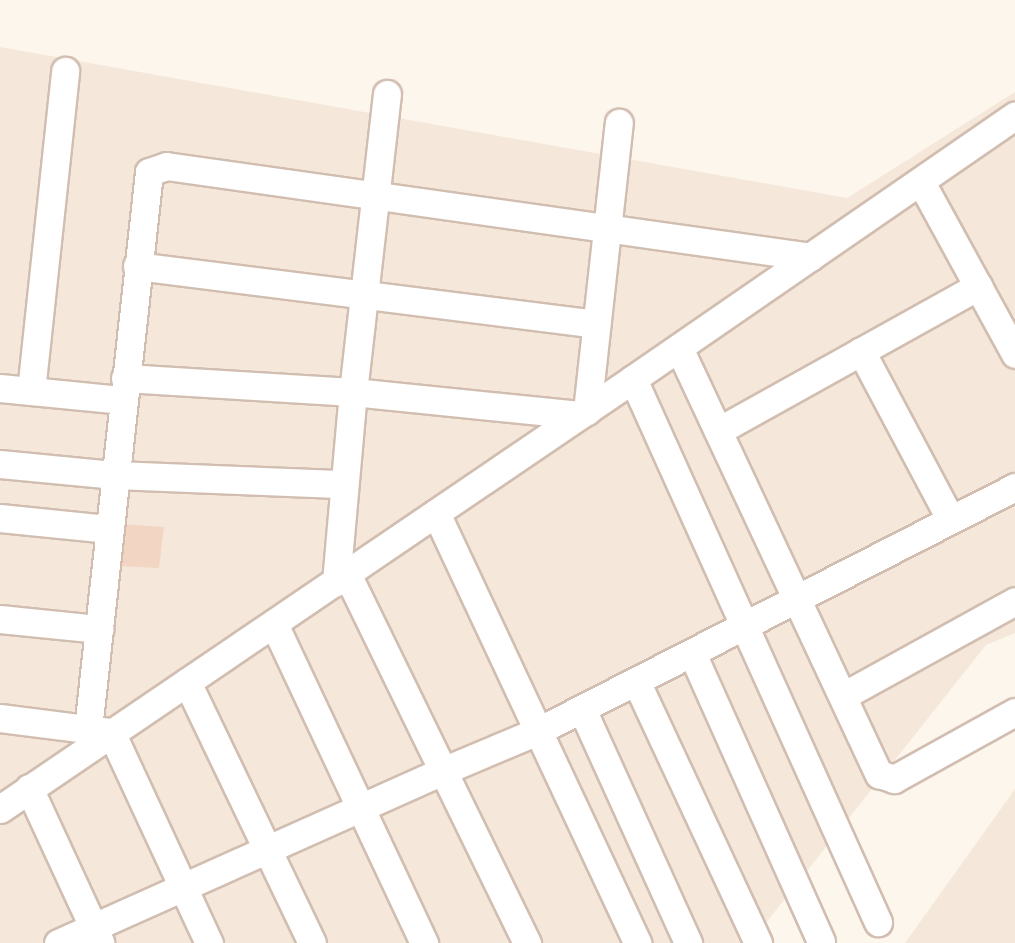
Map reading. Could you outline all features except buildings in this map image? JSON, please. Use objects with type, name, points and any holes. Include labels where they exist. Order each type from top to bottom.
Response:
[{"type":"street","points":[[31,391],[64,70]]},
{"type":"street","points":[[387,94],[353,392],[345,484],[341,578],[445,770],[527,943]]},
{"type":"street","points":[[0,809],[100,731],[187,682],[274,624],[633,380],[1015,115]]},
{"type":"street","points":[[584,413],[619,123]]},
{"type":"street","points":[[209,943],[183,887],[100,731],[99,629],[149,172],[157,167],[166,166],[811,257]]},
{"type":"street","points":[[921,182],[1015,354]]},
{"type":"street","points":[[137,266],[596,324]]},
{"type":"street","points":[[718,431],[978,286]]},
{"type":"street","points":[[679,348],[879,774],[894,779],[1015,712]]},
{"type":"street","points":[[861,351],[951,520]]},
{"type":"street","points":[[633,380],[878,922]]},
{"type":"street","points":[[0,388],[31,391],[124,389],[353,392],[584,413]]},
{"type":"street","points":[[0,464],[115,474],[345,484]]},
{"type":"street","points":[[58,943],[97,935],[183,887],[267,848],[538,731],[1015,487]]},
{"type":"street","points":[[436,513],[637,943]]},
{"type":"street","points":[[0,518],[109,529]]},
{"type":"street","points":[[843,696],[1015,601]]},
{"type":"street","points":[[0,620],[99,629]]},
{"type":"street","points":[[274,624],[424,943]]},
{"type":"street","points":[[692,652],[821,942]]},
{"type":"street","points":[[636,681],[759,943]]},
{"type":"street","points":[[187,682],[312,943]]},
{"type":"street","points":[[582,709],[688,943]]},
{"type":"street","points":[[0,718],[100,731]]},
{"type":"street","points":[[29,788],[97,935]]},
{"type":"shaded area","points":[[0,47],[847,198],[1015,92],[1015,633],[986,645],[750,943],[0,943]]},
{"type":"shaded area","points":[[1015,789],[1015,943],[905,943]]}]
